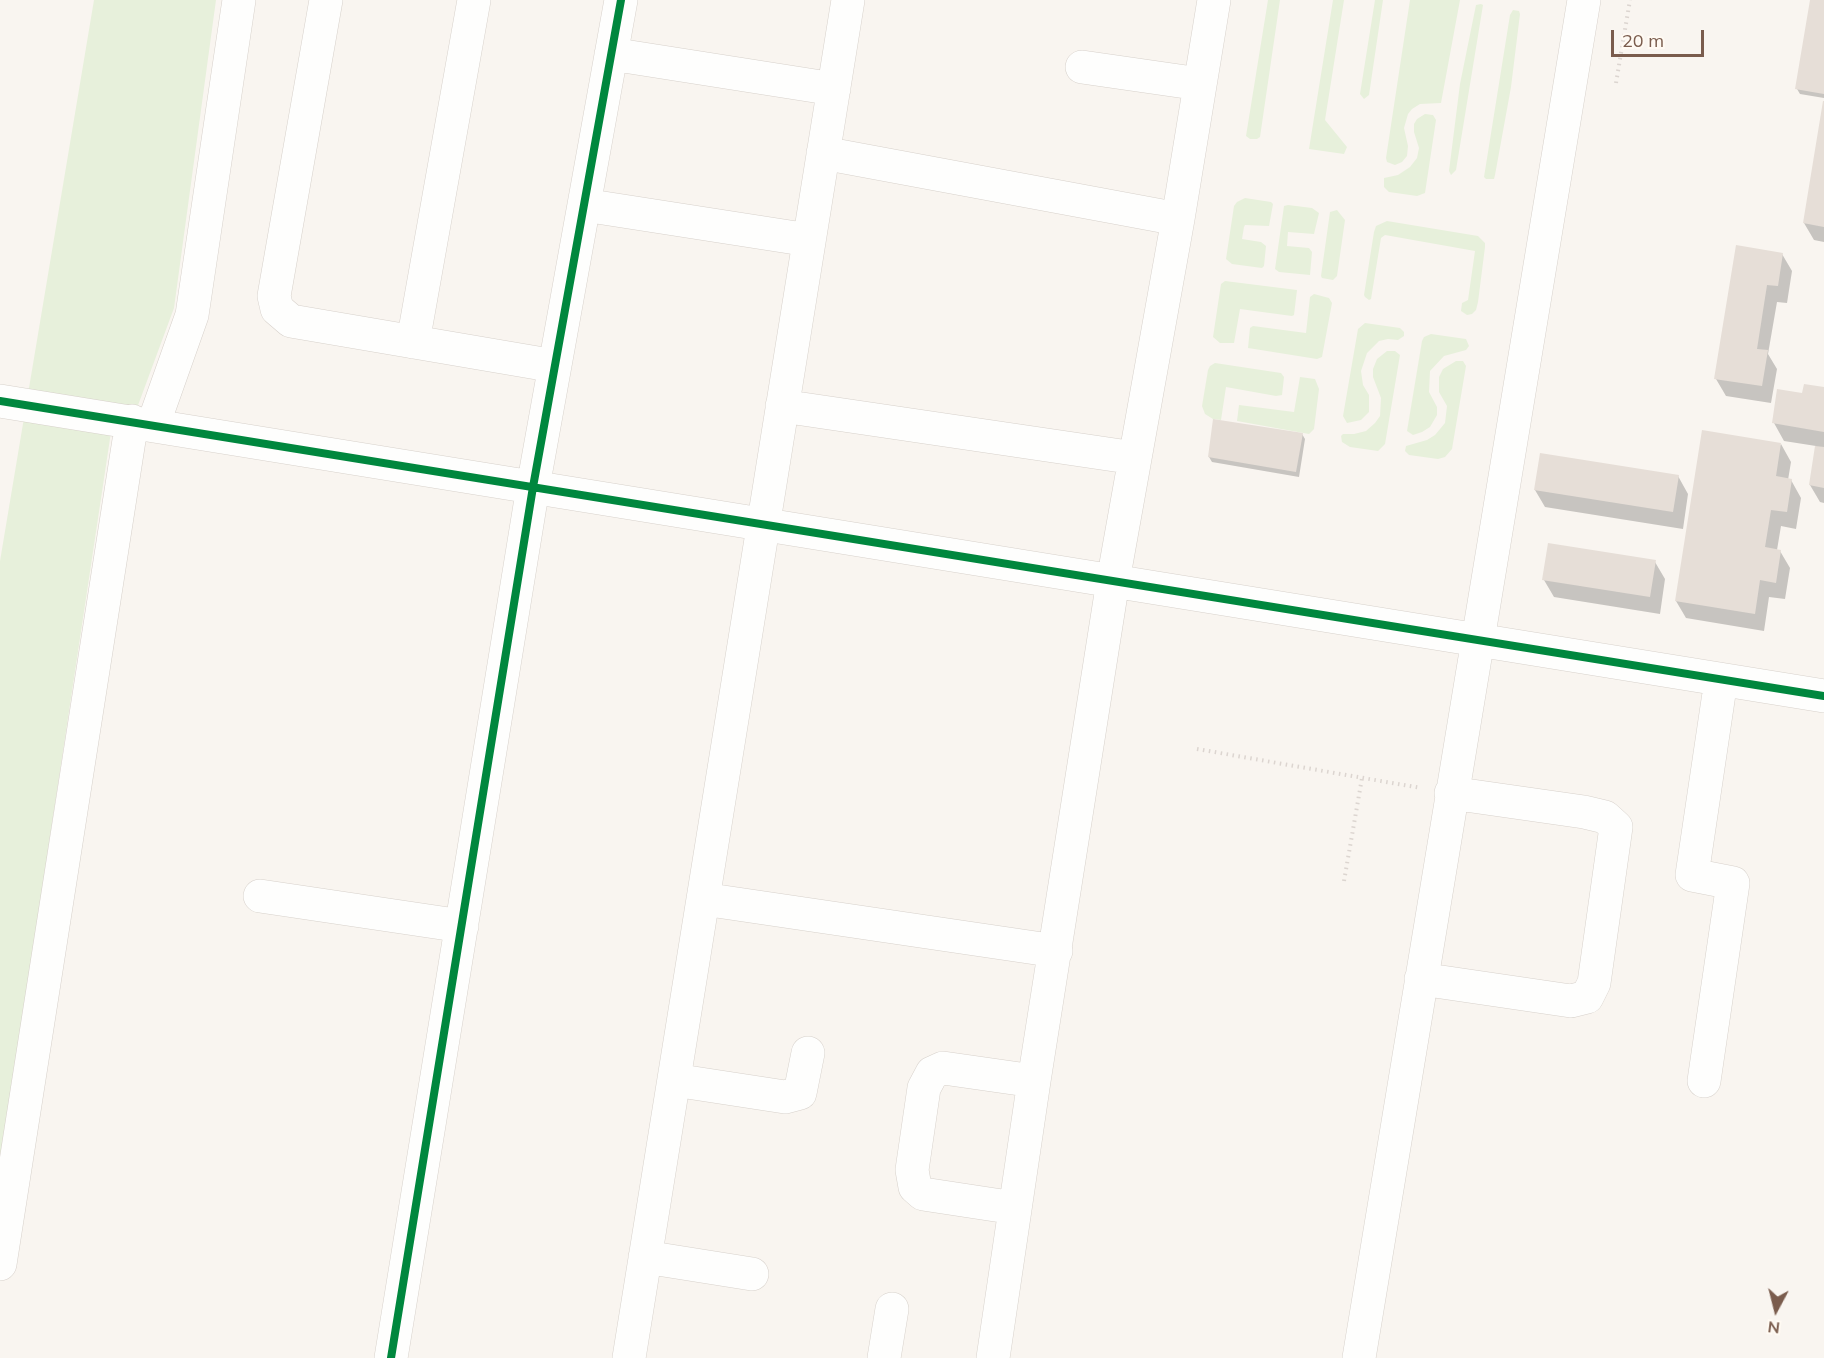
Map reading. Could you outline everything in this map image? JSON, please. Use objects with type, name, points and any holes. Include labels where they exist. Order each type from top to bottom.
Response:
[{"type":"street","points":[[0,1263],[142,423],[192,315],[239,0]]},
{"type":"street","points":[[326,0],[274,296],[277,309],[291,321],[555,366]]},
{"type":"street","points":[[413,342],[474,0]]},
{"type":"street","points":[[391,1358],[533,487],[621,0]]},
{"type":"street","points":[[629,1358],[848,0]]},
{"type":"street","points":[[993,1358],[1113,581],[1178,219],[1214,0]]},
{"type":"street","points":[[1359,1358],[1584,0]]},
{"type":"street","points":[[611,54],[834,89]]},
{"type":"street","points":[[1082,68],[1200,84]]},
{"type":"street","points":[[823,153],[1178,219]]},
{"type":"street","points":[[584,205],[809,240]]},
{"type":"street","points":[[0,401],[1824,696]]},
{"type":"street","points":[[782,406],[1135,458]]},
{"type":"street","points":[[1704,1081],[1733,883],[1692,875],[1720,680]]},
{"type":"street","points":[[1421,979],[1571,1001],[1587,997],[1594,983],[1616,827],[1605,817],[1584,812],[1452,793]]},
{"type":"street","points":[[260,896],[462,926]]},
{"type":"street","points":[[703,899],[1056,951]]},
{"type":"street","points":[[674,1080],[785,1097],[800,1093],[808,1053]]},
{"type":"street","points":[[1015,1208],[923,1194],[915,1187],[912,1170],[922,1099],[924,1088],[932,1073],[943,1068],[1034,1082]]},
{"type":"street","points":[[645,1257],[752,1274]]},
{"type":"street","points":[[884,1358],[892,1309]]},
{"type":"path","points":[[1616,83],[1630,0]]},
{"type":"path","points":[[1197,749],[1452,793]]},
{"type":"path","points":[[1344,881],[1362,778]]},
{"type":"green space","points":[[94,0],[216,0],[174,308],[137,408],[111,432],[0,1170],[0,561]]},
{"type":"green space","points":[[1268,0],[1280,0],[1260,137],[1250,139],[1246,136]]},
{"type":"green space","points":[[1333,0],[1344,0],[1325,120],[1347,147],[1344,154],[1309,149]]},
{"type":"green space","points":[[1375,0],[1383,0],[1369,95],[1364,99],[1360,94]]},
{"type":"green space","points":[[1410,0],[1460,0],[1441,103],[1420,104],[1408,114],[1404,128],[1408,146],[1407,156],[1395,165],[1387,162],[1386,158]]},
{"type":"green space","points":[[1476,5],[1483,5],[1456,170],[1451,175],[1449,171],[1460,84]]},
{"type":"green space","points":[[1513,10],[1519,11],[1520,14],[1511,87],[1494,179],[1486,179],[1484,177],[1510,15]]},
{"type":"green space","points":[[1425,114],[1433,115],[1436,120],[1425,193],[1417,196],[1389,192],[1384,187],[1384,178],[1398,175],[1410,167],[1417,158],[1419,148],[1414,124]]},
{"type":"green space","points":[[1245,198],[1273,204],[1269,226],[1245,225],[1244,227],[1242,239],[1261,242],[1266,246],[1262,268],[1232,264],[1226,259],[1234,206]]},
{"type":"green space","points":[[1284,206],[1312,208],[1319,213],[1314,234],[1288,232],[1287,246],[1309,248],[1312,252],[1310,275],[1279,272],[1275,269]]},
{"type":"green space","points":[[1337,210],[1345,220],[1337,276],[1333,280],[1321,276],[1330,212]]},
{"type":"green space","points":[[1387,221],[1478,236],[1485,243],[1478,302],[1472,314],[1467,315],[1461,311],[1462,303],[1468,300],[1475,251],[1385,235],[1381,238],[1371,299],[1365,297],[1374,232],[1376,226]]},
{"type":"green space","points":[[1225,281],[1297,290],[1294,315],[1240,309],[1234,343],[1220,343],[1213,337],[1221,284]]},
{"type":"green space","points":[[1314,294],[1329,298],[1332,303],[1322,357],[1317,359],[1248,348],[1250,328],[1253,326],[1306,333],[1310,297]]},
{"type":"green space","points":[[1365,323],[1400,328],[1404,336],[1398,340],[1379,341],[1367,353],[1361,371],[1363,385],[1369,395],[1369,412],[1361,420],[1347,423],[1343,416],[1358,329]]},
{"type":"green space","points":[[1431,334],[1466,339],[1469,346],[1466,350],[1444,356],[1430,371],[1429,392],[1437,407],[1437,415],[1430,427],[1413,435],[1407,431],[1422,341],[1424,337]]},
{"type":"green space","points":[[1387,351],[1395,351],[1400,355],[1385,444],[1378,451],[1350,447],[1342,442],[1341,436],[1366,431],[1380,416],[1381,398],[1373,377],[1373,369],[1377,359]]},
{"type":"green space","points":[[1456,361],[1463,361],[1466,366],[1452,449],[1445,457],[1438,459],[1409,455],[1405,451],[1406,446],[1427,440],[1435,435],[1445,423],[1447,406],[1439,392],[1439,377],[1443,369]]},
{"type":"green space","points":[[1215,363],[1281,373],[1284,377],[1282,395],[1276,396],[1226,387],[1221,420],[1213,419],[1205,414],[1202,406],[1208,370]]},
{"type":"green space","points":[[1300,377],[1315,379],[1319,389],[1314,429],[1309,434],[1237,421],[1239,405],[1294,412]]},
{"type":"building","points":[[1810,0],[1824,0],[1824,94],[1795,89]]},
{"type":"building","points":[[1824,101],[1824,227],[1803,223]]},
{"type":"building","points":[[1736,245],[1783,253],[1778,286],[1767,285],[1757,349],[1768,350],[1762,386],[1714,379]]},
{"type":"building","points":[[1804,384],[1824,387],[1824,432],[1772,423],[1777,389],[1802,393]]},
{"type":"building","points":[[1213,419],[1303,433],[1296,472],[1208,457]]},
{"type":"building","points":[[1702,430],[1781,443],[1776,476],[1792,479],[1787,512],[1771,510],[1765,547],[1781,550],[1776,583],[1760,580],[1755,614],[1675,601]]},
{"type":"building","points":[[1815,446],[1824,447],[1824,488],[1809,485]]},
{"type":"building","points":[[1540,453],[1679,475],[1673,512],[1534,490]]},
{"type":"building","points":[[1548,543],[1656,560],[1650,597],[1542,580]]},
{"type":"cycle path","points":[[391,1358],[533,487],[621,0]]},
{"type":"cycle path","points":[[0,401],[1824,696]]}]
